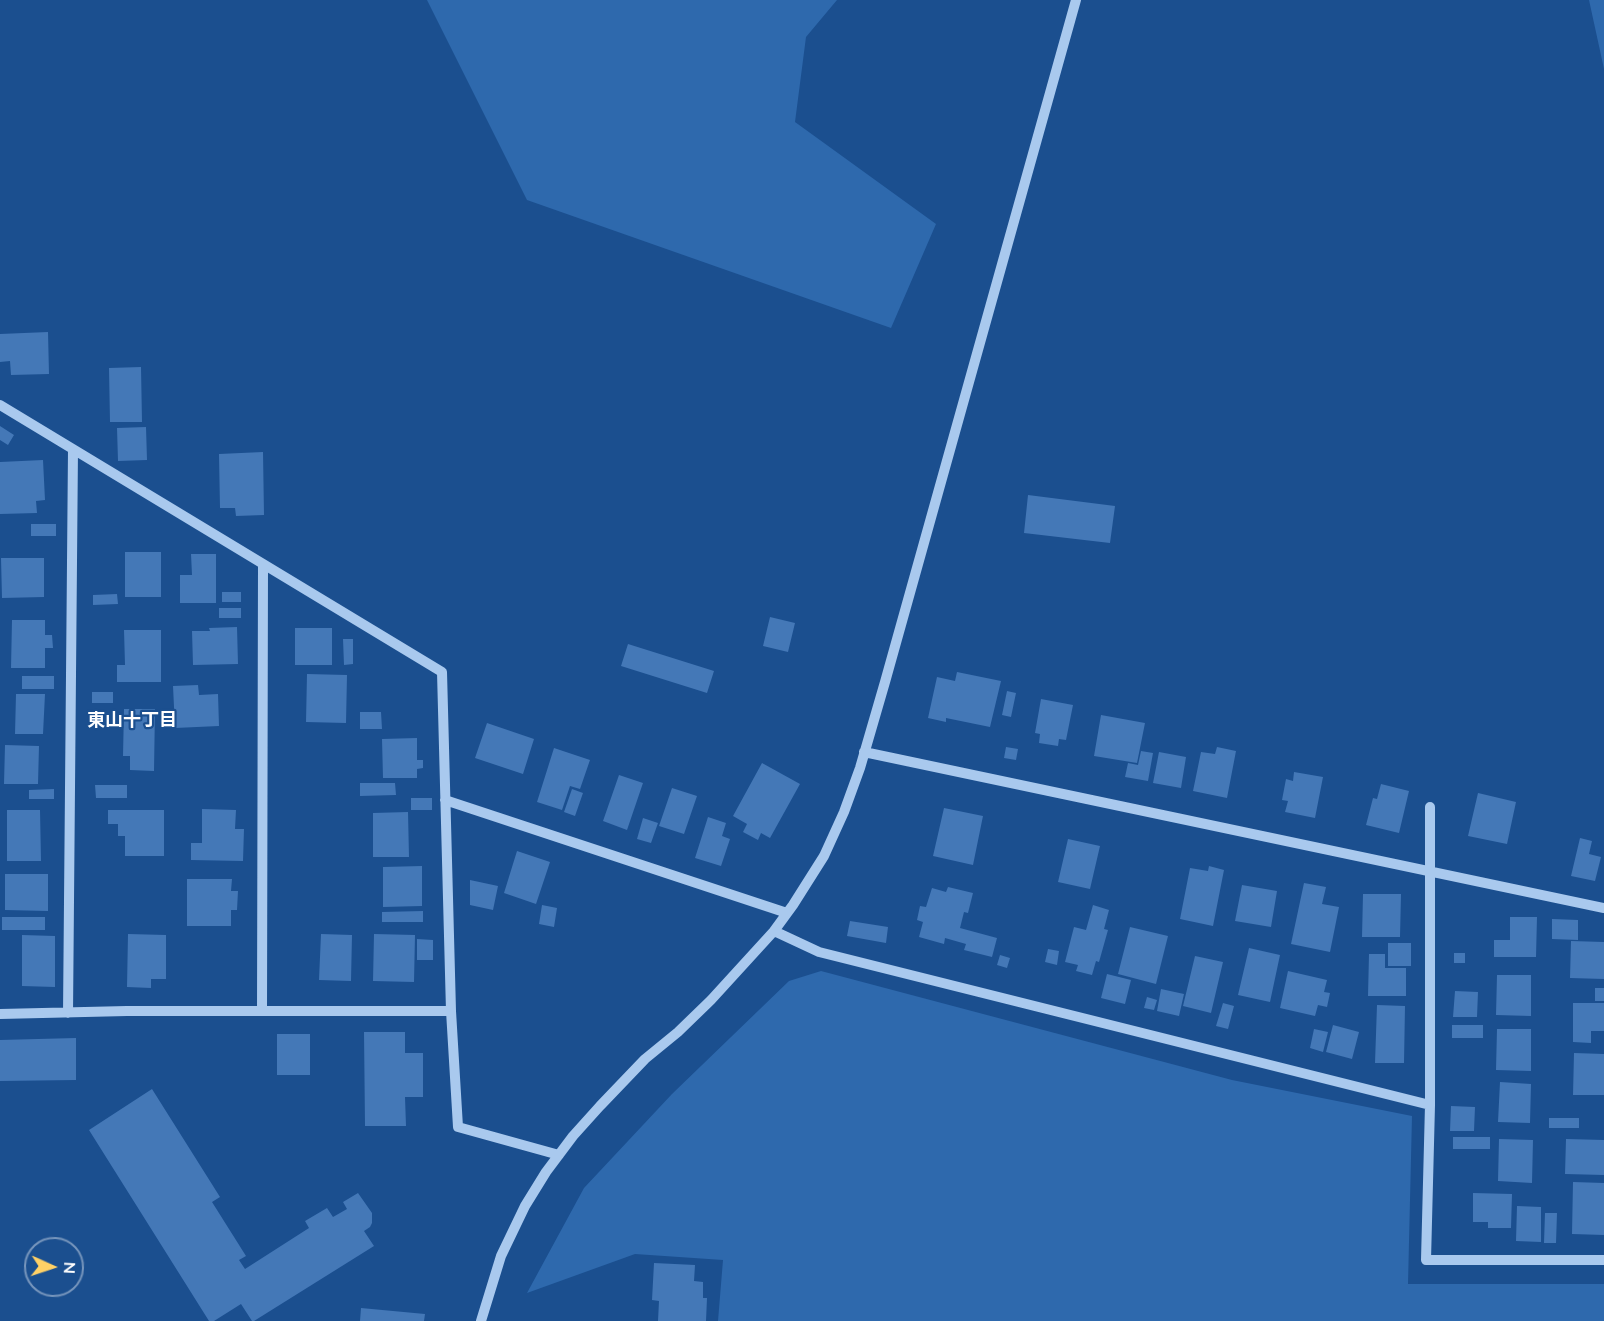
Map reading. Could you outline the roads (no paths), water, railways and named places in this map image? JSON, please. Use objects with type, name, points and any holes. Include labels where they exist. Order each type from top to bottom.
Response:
[{"type":"street","points":[[481,1321],[501,1256],[525,1206],[546,1172],[573,1136],[645,1059],[678,1032],[711,1000],[774,931],[824,856],[844,812],[864,752],[1076,0]]},
{"type":"street","points":[[0,405],[441,672],[451,1011],[458,1126],[559,1155]]},
{"type":"street","points":[[68,1013],[73,449]]},
{"type":"street","points":[[262,1011],[263,564]]},
{"type":"street","points":[[864,752],[1604,908]]},
{"type":"street","points":[[445,800],[787,913]]},
{"type":"street","points":[[1430,807],[1430,1105],[1426,1260],[1604,1260]]},
{"type":"street","points":[[774,931],[819,952],[1430,1105]]},
{"type":"street","points":[[0,1014],[451,1011]]},
{"type":"district","name":"東山十丁目","points":[[132,721]]}]
